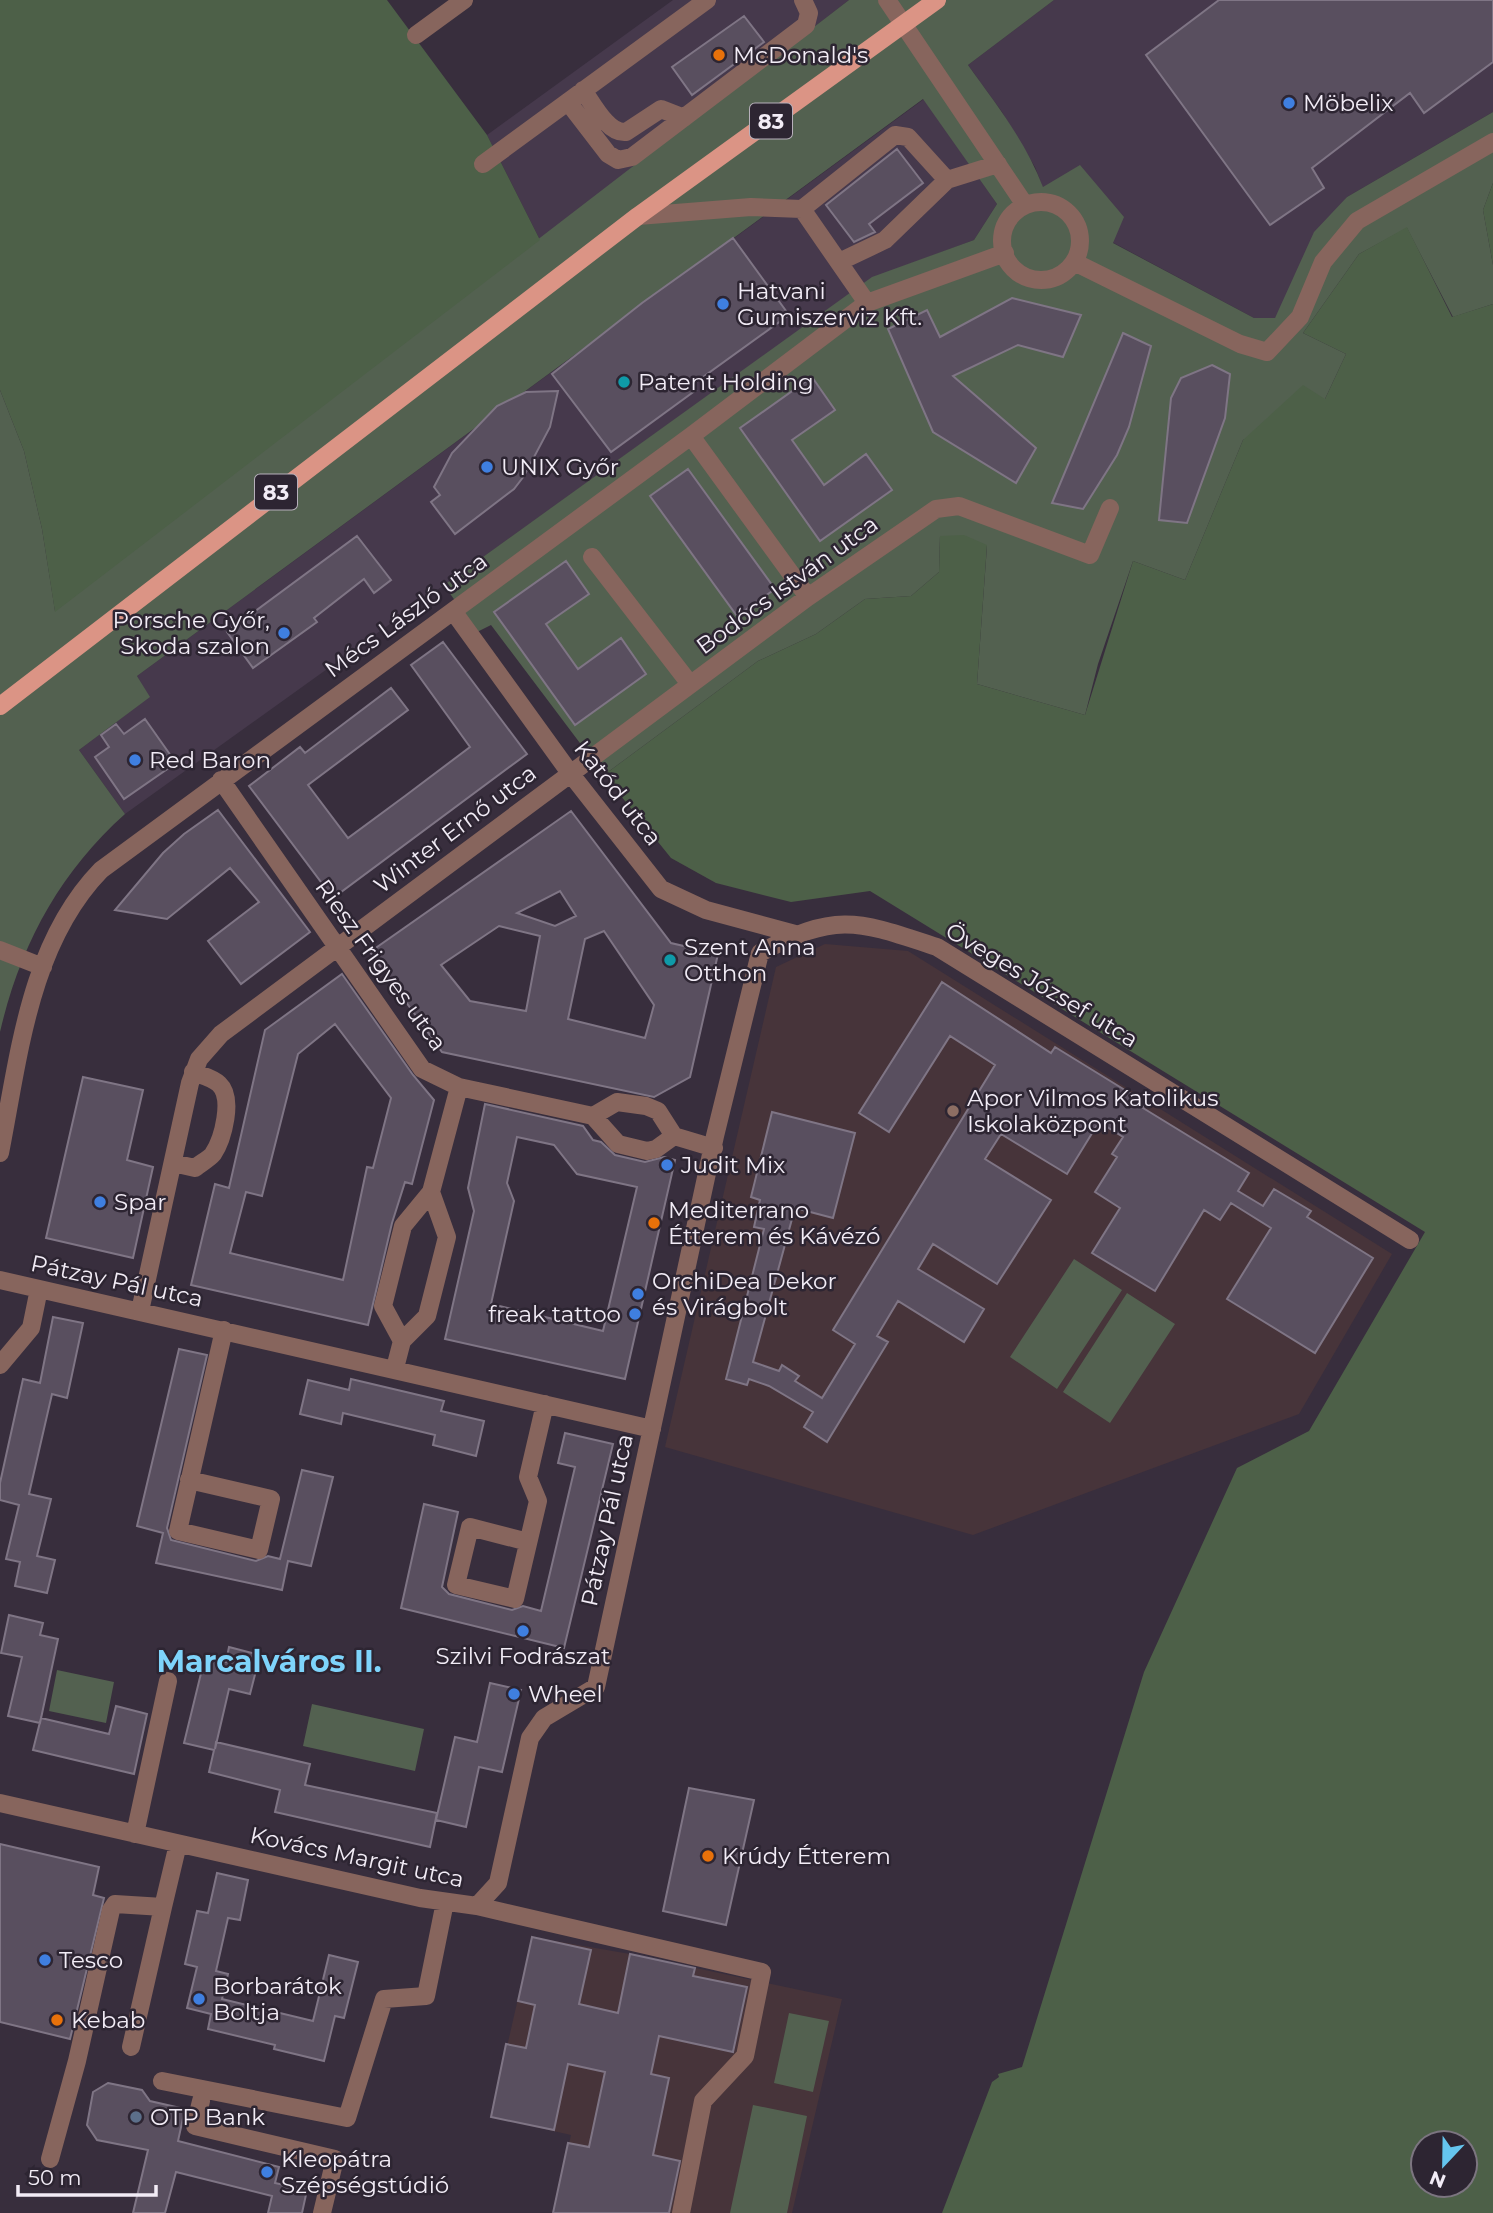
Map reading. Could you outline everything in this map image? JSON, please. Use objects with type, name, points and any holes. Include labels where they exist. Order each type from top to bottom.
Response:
[{"type":"main road","name":"83","points":[[0,706],[638,216],[936,0]]},
{"type":"street","points":[[416,35],[464,0]]},
{"type":"street","points":[[483,164],[707,0]]},
{"type":"street","points":[[568,102],[608,154],[618,160],[632,157],[806,25],[809,13],[803,0]]},
{"type":"street","points":[[887,0],[1025,205]]},
{"type":"street","points":[[583,90],[612,128],[619,133],[626,132],[661,109],[684,118]]},
{"type":"street","points":[[638,216],[751,207],[802,209],[895,135],[908,137],[947,180]]},
{"type":"street","points":[[1074,262],[1240,344],[1268,352],[1300,317],[1324,262],[1357,221],[1493,142]]},
{"type":"street","points":[[841,261],[885,240],[947,180],[998,164]]},
{"type":"street","points":[[1051,203],[1073,218],[1080,242],[1074,262],[1053,278],[1040,279],[1021,274],[1004,253],[1006,225],[1025,205],[1051,203]]},
{"type":"street","points":[[802,209],[841,261],[867,303]]},
{"type":"street","name":"Mécs László utca","points":[[0,1153],[26,1024],[43,967],[62,921],[84,886],[122,851],[691,436],[867,303],[1004,253]]},
{"type":"street","points":[[691,436],[808,597]]},
{"type":"street","name":"Bodócs István utca","points":[[570,773],[808,597],[936,509],[959,506],[1090,555],[1110,508]]},
{"type":"street","points":[[592,558],[690,684]]},
{"type":"street","name":"Katód utca","points":[[453,611],[570,773],[661,889],[706,910],[795,934]]},
{"type":"street","name":"Winter Ernő utca","points":[[194,1072],[199,1059],[221,1034],[570,773]]},
{"type":"street","name":"Riesz Frigyes utca","points":[[221,780],[422,1069],[458,1087],[593,1116]]},
{"type":"street","name":"Öveges József utca","points":[[652,1429],[760,953],[795,934],[825,925],[868,925],[937,947],[1410,1240]]},
{"type":"street","points":[[0,950],[43,967]]},
{"type":"street","points":[[140,1311],[173,1163],[194,1072],[218,1082],[224,1090],[226,1104],[220,1139],[212,1156],[195,1167],[173,1163]]},
{"type":"street","points":[[402,1341],[383,1306],[403,1226],[430,1192],[458,1087]]},
{"type":"street","points":[[674,1136],[656,1149],[647,1151],[618,1144],[593,1116],[617,1102],[646,1106],[658,1111],[674,1136],[714,1148]]},
{"type":"street","points":[[395,1368],[402,1341],[427,1316],[447,1237],[430,1192]]},
{"type":"street","name":"Pátzay Pál utca","points":[[0,1280],[395,1368],[652,1429],[596,1687]]},
{"type":"street","points":[[0,1365],[31,1328],[40,1289]]},
{"type":"street","name":"Pátzay Pál utca","points":[[189,1480],[271,1499],[259,1550],[178,1531],[189,1480],[224,1330]]},
{"type":"street","points":[[528,1542],[470,1527],[456,1585],[515,1599],[538,1501],[528,1477],[545,1404]]},
{"type":"street","points":[[135,1834],[168,1681]]},
{"type":"street","name":"Kovács Margit utca","points":[[0,1803],[445,1902],[477,1906],[498,1883],[530,1738],[544,1718],[596,1687]]},
{"type":"street","points":[[131,2047],[178,1844]]},
{"type":"street","points":[[162,2081],[347,2118],[384,1999],[426,1996],[445,1902]]},
{"type":"street","points":[[50,2159],[77,2061],[111,1910],[115,1904],[163,1907]]},
{"type":"street","points":[[477,1906],[762,1972],[746,2056],[703,2101],[681,2213]]},
{"type":"street","points":[[201,2101],[195,2126],[335,2158],[322,2213]]},
{"type":"shaded area","points":[[673,0],[849,0],[540,240],[487,135]]},
{"type":"shaded area","points":[[1054,0],[1493,0],[1493,112],[1347,197],[1275,318],[1254,318],[1112,242],[1043,188],[1035,167],[1002,112],[968,65]]},
{"type":"shaded area","points":[[924,99],[997,204],[974,240],[872,278],[125,814],[79,750],[149,697],[137,676]]},
{"type":"shaded area","name":"Apor Vilmos Katolikus Iskolaközpont","points":[[825,944],[908,951],[1392,1254],[1299,1414],[973,1535],[665,1447],[776,967]]},
{"type":"shaded area","points":[[532,1937],[630,1954],[842,1999],[792,2213],[553,2213],[571,2135],[491,2117]]},
{"type":"green space","points":[[0,0],[387,0],[487,135],[540,240],[55,612],[42,529],[24,451],[0,390]]},
{"type":"green space","points":[[849,0],[1054,0],[968,65],[1019,139],[1043,187],[1080,165],[1124,217],[1113,243],[1254,318],[1275,318],[1314,232],[1347,197],[1493,112],[1493,183],[1483,210],[1493,265],[1493,304],[1453,317],[1407,228],[1359,254],[1303,333],[1346,354],[1325,399],[1243,440],[1185,580],[1133,561],[1098,664],[1085,715],[977,684],[987,546],[940,536],[939,572],[911,596],[865,599],[816,634],[758,661],[604,775],[491,625],[477,632],[444,585],[872,277],[974,240],[997,204],[923,99],[137,676],[150,697],[79,750],[125,814],[80,861],[45,913],[19,970],[0,1032],[0,390],[24,451],[42,529],[55,611]]},
{"type":"green space","points":[[1493,183],[1493,265],[1483,210]]},
{"type":"green space","points":[[1407,227],[1452,317],[1493,304],[1493,2213],[942,2213],[992,2082],[999,2077],[998,2074],[1022,2067],[1144,1672],[1237,1468],[1309,1431],[1425,1232],[870,891],[791,902],[716,883],[671,858],[604,775],[758,661],[816,634],[865,599],[911,596],[939,572],[940,536],[964,535],[987,545],[977,684],[1085,715],[1133,561],[1185,580],[1243,440],[1303,385],[1325,399],[1346,354],[1303,333],[1359,254]]},
{"type":"green space","points":[[1074,1259],[1122,1290],[1057,1389],[1010,1357]]},
{"type":"green space","points":[[1127,1293],[1175,1324],[1110,1423],[1063,1392]]},
{"type":"green space","points":[[57,1670],[114,1682],[106,1723],[49,1711]]},
{"type":"green space","points":[[312,1704],[424,1729],[415,1771],[303,1746]]},
{"type":"green space","points":[[789,2013],[829,2021],[813,2092],[774,2083]]},
{"type":"green space","points":[[753,2105],[807,2116],[787,2213],[730,2213]]},
{"type":"building","name":"Möbelix","points":[[1219,0],[1493,0],[1493,62],[1424,113],[1410,93],[1312,168],[1324,188],[1270,225],[1146,55]]},
{"type":"building","name":"McDonald's","points":[[744,16],[764,42],[692,95],[672,67]]},
{"type":"building","points":[[897,149],[923,183],[869,224],[875,232],[854,242],[826,205]]},
{"type":"building","points":[[733,238],[789,315],[692,385],[696,390],[611,452],[552,374],[642,303]]},
{"type":"building","points":[[1012,298],[1081,315],[1063,357],[1018,345],[953,376],[1036,448],[1016,483],[933,432],[888,329],[927,310],[940,337]]},
{"type":"building","points":[[1123,333],[1151,346],[1129,427],[1117,455],[1083,509],[1052,503]]},
{"type":"building","points":[[1212,365],[1230,374],[1225,418],[1187,523],[1159,520],[1171,398],[1181,378]]},
{"type":"building","points":[[812,377],[835,410],[792,440],[824,485],[866,454],[892,490],[820,541],[740,428]]},
{"type":"building","name":"UNIX Győr","points":[[558,391],[550,427],[524,476],[514,489],[455,534],[431,502],[440,495],[434,487],[452,453],[497,406],[526,392]]},
{"type":"building","points":[[688,469],[775,589],[737,616],[650,496]]},
{"type":"building","points":[[357,536],[391,580],[374,593],[364,579],[314,618],[317,622],[253,668],[227,632]]},
{"type":"building","points":[[566,561],[589,594],[546,624],[578,669],[621,638],[646,674],[575,725],[494,612]]},
{"type":"building","points":[[443,642],[527,754],[333,898],[249,786],[300,747],[305,753],[391,688],[408,710],[308,785],[348,838],[405,796],[470,747],[411,665]]},
{"type":"building","name":"Red Baron","points":[[145,719],[176,763],[124,799],[95,757],[109,747],[101,735],[116,724],[124,734]]},
{"type":"building","points":[[218,810],[310,932],[241,984],[208,941],[259,902],[230,868],[167,919],[115,910],[163,853]]},
{"type":"building","name":"Szent Anna Otthon","points":[[571,811],[671,943],[718,954],[690,1077],[654,1097],[442,1052],[370,952]],"holes":[[[560,891],[576,916],[555,926],[517,913]],[[499,926],[540,936],[526,1011],[470,1001],[441,965]],[[604,931],[654,1005],[645,1038],[568,1019],[585,939]]]},
{"type":"building","points":[[342,974],[413,1075],[434,1100],[412,1184],[405,1182],[392,1223],[368,1325],[191,1285],[215,1184],[229,1188],[265,1030]],"holes":[[[335,1024],[391,1098],[373,1168],[367,1167],[343,1280],[230,1253],[246,1192],[262,1196],[298,1054]]]},
{"type":"building","points":[[942,982],[1051,1053],[1055,1047],[1146,1103],[1143,1108],[1249,1173],[1238,1191],[1263,1206],[1274,1189],[1311,1211],[1307,1217],[1373,1258],[1315,1353],[1227,1299],[1271,1228],[1231,1203],[1220,1220],[1204,1210],[1155,1291],[1092,1253],[1120,1208],[1095,1192],[1117,1157],[1112,1154],[1123,1137],[1099,1122],[1067,1174],[1001,1134],[985,1159],[1051,1200],[997,1284],[933,1244],[918,1269],[984,1309],[964,1342],[898,1301],[877,1336],[888,1342],[827,1442],[804,1427],[813,1412],[769,1386],[749,1379],[747,1385],[726,1379],[764,1229],[754,1227],[760,1200],[751,1197],[772,1112],[855,1133],[833,1218],[795,1208],[753,1362],[779,1371],[782,1365],[799,1376],[795,1381],[822,1398],[855,1344],[833,1330],[995,1065],[950,1036],[889,1132],[859,1113]]},
{"type":"building","name":"Spar","points":[[83,1077],[143,1090],[127,1160],[153,1167],[133,1258],[46,1238]]},
{"type":"building","points":[[485,1104],[583,1126],[593,1140],[601,1142],[615,1155],[645,1162],[664,1157],[675,1160],[625,1379],[445,1339],[474,1211],[468,1188]],"holes":[[[517,1137],[554,1145],[577,1174],[637,1187],[603,1331],[491,1304],[514,1201],[507,1183]]]},
{"type":"building","points":[[53,1317],[83,1323],[67,1398],[52,1394],[29,1494],[51,1499],[37,1556],[55,1560],[47,1593],[15,1586],[20,1562],[6,1559],[19,1505],[0,1500],[0,1483],[23,1379],[40,1383]]},
{"type":"building","points":[[179,1349],[207,1355],[167,1528],[171,1540],[256,1561],[268,1556],[280,1559],[302,1470],[333,1477],[311,1566],[288,1561],[282,1590],[156,1563],[163,1533],[137,1526]]},
{"type":"building","points":[[351,1379],[444,1401],[441,1411],[484,1421],[476,1456],[433,1445],[435,1435],[343,1413],[341,1424],[300,1414],[308,1380],[349,1390]]},
{"type":"building","points":[[565,1433],[613,1444],[564,1648],[401,1608],[424,1504],[458,1512],[442,1587],[449,1594],[512,1610],[523,1606],[541,1611],[575,1467],[558,1463]]},
{"type":"building","points":[[9,1615],[43,1623],[40,1635],[58,1639],[40,1723],[8,1716],[22,1657],[1,1653]]},
{"type":"building","points":[[229,1647],[260,1655],[250,1694],[229,1689],[217,1742],[310,1764],[305,1785],[437,1813],[430,1847],[275,1812],[280,1790],[209,1772],[214,1750],[184,1743],[205,1657],[226,1662]]},
{"type":"building","points":[[490,1683],[521,1690],[502,1772],[479,1767],[466,1827],[436,1820],[455,1737],[477,1742]]},
{"type":"building","points":[[116,1706],[147,1714],[134,1774],[33,1750],[41,1718],[109,1734]]},
{"type":"building","name":"Krúdy Étterem","points":[[689,1788],[754,1800],[726,1925],[663,1911]]},
{"type":"building","name":"Tesco","points":[[0,1844],[99,1867],[93,1895],[104,1898],[70,2039],[0,2022]]},
{"type":"building","points":[[217,1873],[248,1880],[240,1920],[228,1918],[216,1971],[228,1974],[222,1999],[313,2021],[329,1955],[358,1962],[344,2018],[335,2016],[324,2061],[274,2049],[275,2045],[208,2029],[211,2014],[187,2008],[197,1967],[185,1964],[197,1911],[208,1913]]},
{"type":"building","points":[[532,1937],[591,1950],[579,2004],[618,2013],[630,1954],[695,1968],[693,1976],[747,1987],[733,2052],[659,2036],[651,2074],[669,2078],[653,2155],[680,2161],[669,2213],[553,2213],[568,2143],[589,2147],[605,2072],[568,2064],[554,2130],[491,2117],[506,2044],[526,2048],[535,2005],[518,2001]]},
{"type":"building","points":[[108,2083],[142,2090],[150,2101],[185,2109],[178,2141],[279,2167],[275,2183],[307,2190],[302,2213],[268,2213],[272,2196],[176,2172],[165,2213],[133,2213],[148,2150],[97,2140],[87,2125],[93,2092]]},
{"type":"place","name":"McDonald's","points":[[719,55]]},
{"type":"place","name":"Möbelix","points":[[1289,103]]},
{"type":"place","name":"Hatvani Gumiszerviz Kft.","points":[[723,304]]},
{"type":"place","name":"Patent Holding","points":[[624,382]]},
{"type":"place","name":"UNIX Győr","points":[[487,467]]},
{"type":"place","name":"Porsche Győr, Skoda szalon","points":[[284,633]]},
{"type":"place","name":"Red Baron","points":[[135,760]]},
{"type":"place","name":"Szent Anna Otthon","points":[[670,960]]},
{"type":"place","name":"Apor Vilmos Katolikus Iskolaközpont","points":[[953,1111]]},
{"type":"place","name":"Judit Mix","points":[[667,1165]]},
{"type":"place","name":"Spar","points":[[100,1202]]},
{"type":"place","name":"Mediterrano Étterem és Kávézó","points":[[654,1223]]},
{"type":"place","name":"OrchiDea Dekor és Virágbolt","points":[[638,1294]]},
{"type":"place","name":"freak tattoo","points":[[635,1314]]},
{"type":"place","name":"Szilvi Fodrászat","points":[[523,1631]]},
{"type":"place","name":"Wheel","points":[[514,1694]]},
{"type":"place","name":"Krúdy Étterem","points":[[708,1856]]},
{"type":"place","name":"Tesco","points":[[45,1960]]},
{"type":"place","name":"Borbarátok Boltja","points":[[199,1999]]},
{"type":"place","name":"Kebab","points":[[57,2020]]},
{"type":"place","name":"OTP Bank","points":[[136,2117]]},
{"type":"place","name":"Kleopátra Szépségstúdió","points":[[267,2172]]},
{"type":"district","name":"Marcalváros II.","points":[[269,1661]]}]
